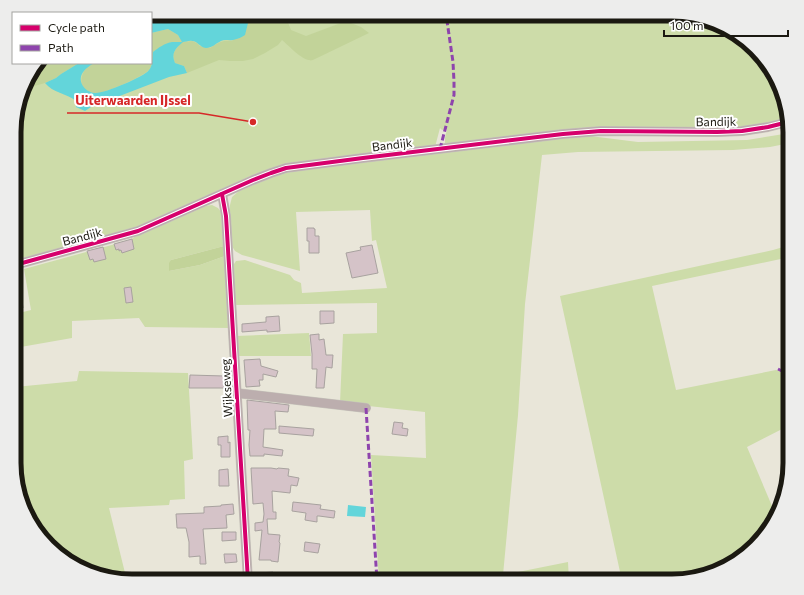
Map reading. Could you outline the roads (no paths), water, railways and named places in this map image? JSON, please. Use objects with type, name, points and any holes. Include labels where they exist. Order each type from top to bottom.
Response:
[{"type":"street","name":"Bandijk","points":[[21,263],[138,231],[271,173],[286,168],[563,134],[601,131],[717,132],[768,127],[783,123]]},
{"type":"street","name":"Wijkseweg","points":[[222,194],[226,216],[248,574]]},
{"type":"street","points":[[236,392],[366,408]]},
{"type":"water","points":[[152,21],[249,21],[245,35],[232,40],[222,40],[212,47],[206,48],[196,42],[191,41],[183,42],[174,51],[173,56],[175,63],[184,66],[187,73],[169,77],[91,107],[85,111],[76,107],[76,101],[52,89],[45,83],[56,78],[77,64],[93,64],[85,70],[81,78],[82,85],[91,92],[99,93],[132,81],[149,70],[152,64],[153,52],[159,47],[167,43],[182,42],[178,35],[168,29],[152,33]]},
{"type":"water","points":[[348,505],[366,507],[365,517],[347,516]]},
{"type":"place","name":"Uiterwaarden IJssel","points":[[253,122]]}]
